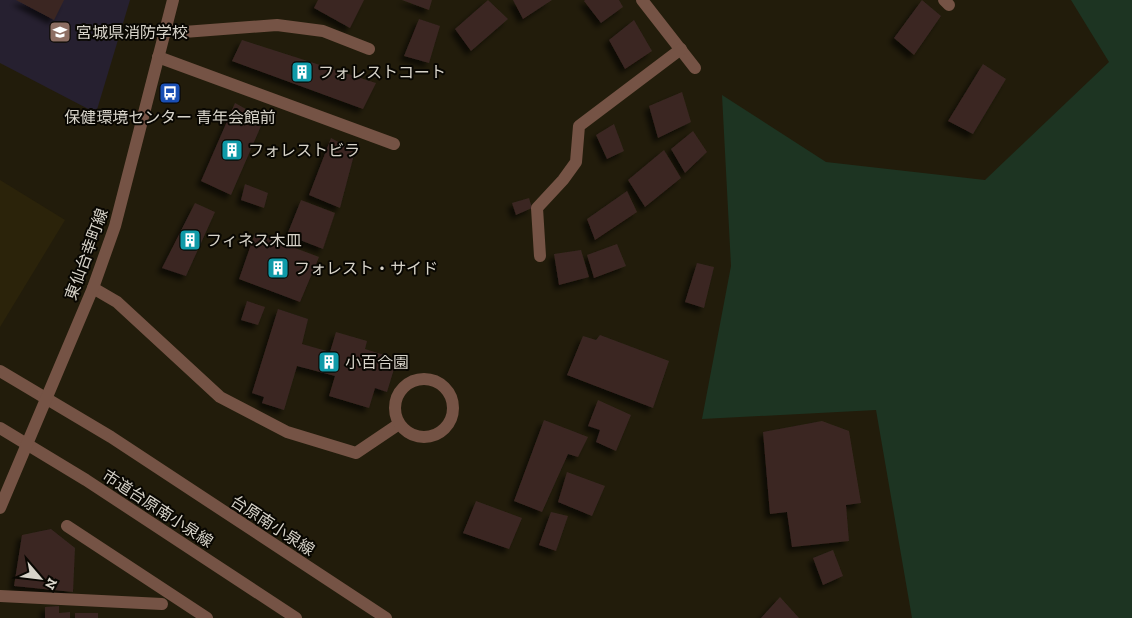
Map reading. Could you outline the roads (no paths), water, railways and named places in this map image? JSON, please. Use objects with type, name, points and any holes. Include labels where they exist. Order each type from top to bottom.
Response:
[{"type":"street","name":"東仙台幸町線","points":[[0,508],[93,288],[115,226],[174,0]]},
{"type":"street","points":[[642,0],[696,68]]},
{"type":"street","points":[[184,32],[277,25],[323,31],[369,49]]},
{"type":"street","points":[[540,256],[537,208],[563,180],[576,162],[578,126],[681,49]]},
{"type":"street","points":[[158,57],[394,144]]},
{"type":"street","points":[[93,288],[117,302],[220,397],[287,432],[356,453],[399,424]]},
{"type":"street","points":[[0,371],[46,398]]},
{"type":"street","points":[[426,379],[436,381],[444,386],[452,403],[453,413],[450,422],[443,430],[435,436],[425,438],[406,432],[399,424],[395,416],[394,406],[396,397],[408,383],[426,379]]},
{"type":"street","name":"市道台原南小泉線","points":[[46,398],[111,437],[143,459]]},
{"type":"street","name":"市道台原南小泉線","points":[[0,428],[86,480],[296,618]]},
{"type":"street","name":"台原南小泉線","points":[[143,459],[386,618]]},
{"type":"street","points":[[68,526],[207,618]]},
{"type":"street","points":[[0,596],[162,604]]},
{"type":"place","name":"宮城県消防学校","points":[[60,32]]},
{"type":"place","name":"フォレストコート","points":[[302,72]]},
{"type":"place","name":"保健環境センター 青年会館前","points":[[170,93]]},
{"type":"place","name":"フォレストビラ","points":[[232,150]]},
{"type":"place","name":"フィネス木皿","points":[[190,240]]},
{"type":"place","name":"フォレスト・サイド","points":[[278,268]]},
{"type":"place","name":"小百合園","points":[[329,362]]}]
